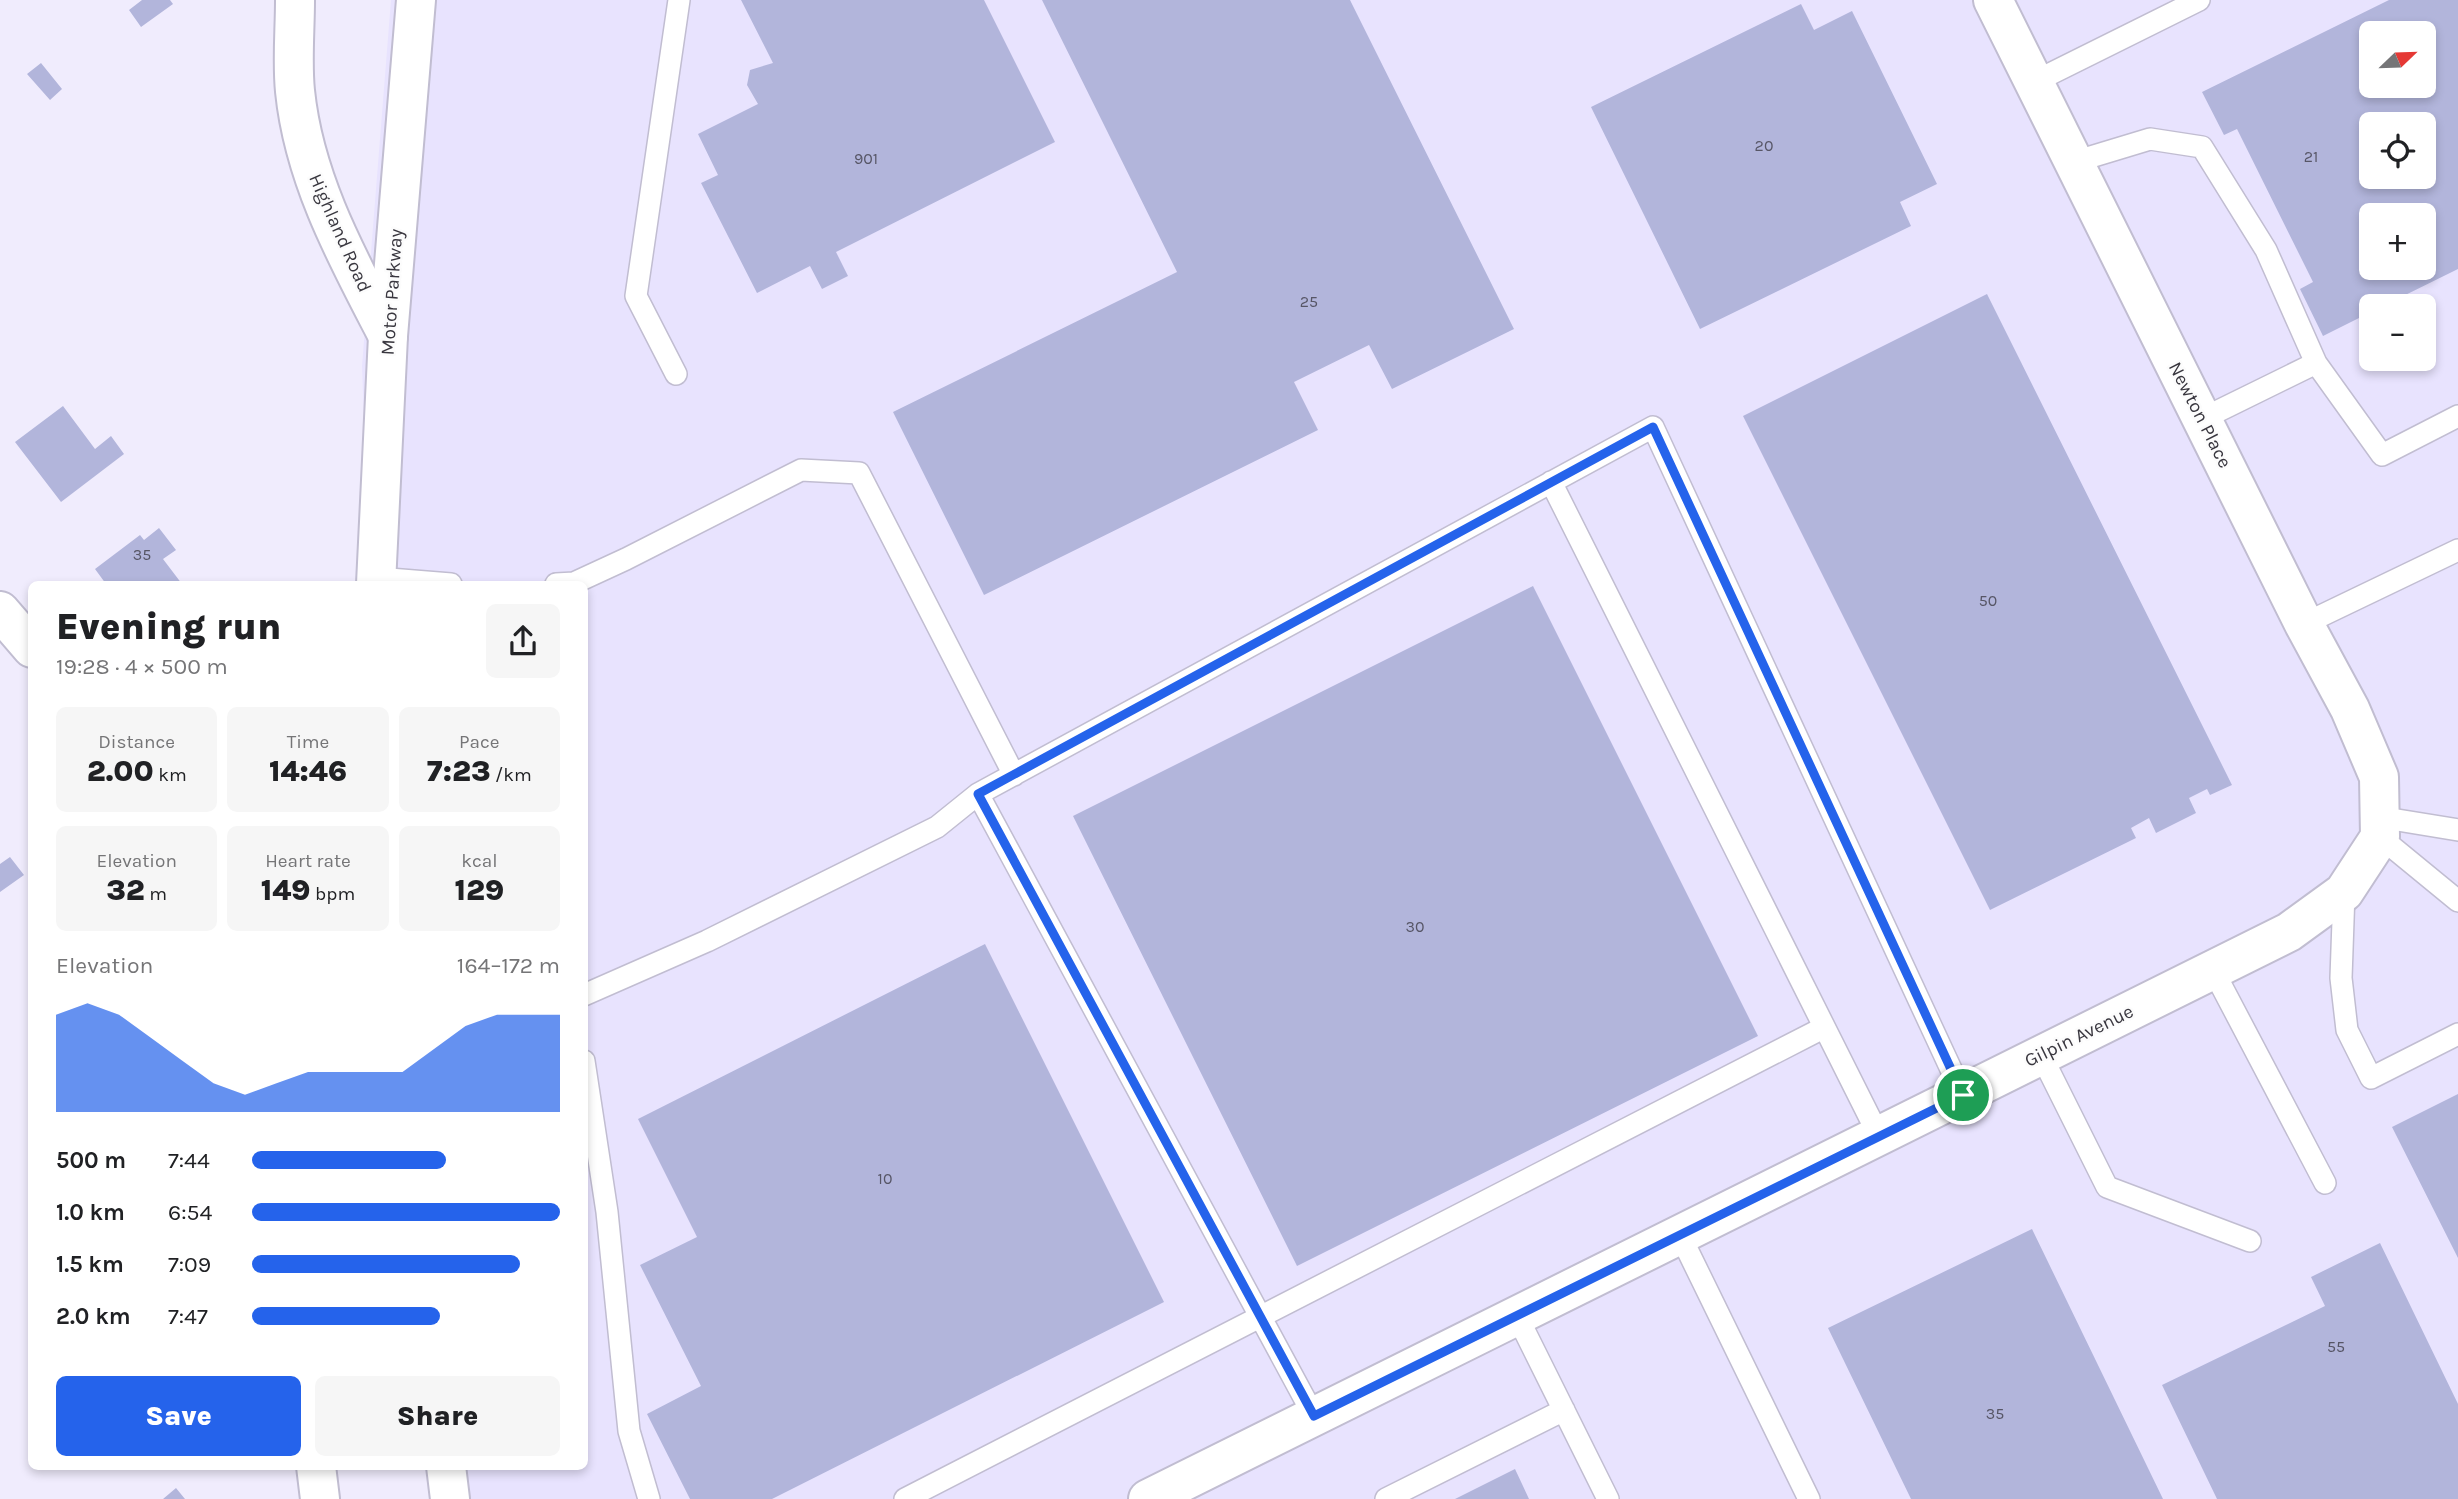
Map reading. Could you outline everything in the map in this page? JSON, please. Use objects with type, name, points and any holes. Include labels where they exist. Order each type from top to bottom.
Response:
[{"type":"street","name":"Highland Road","points":[[295,0],[295,92],[313,176],[339,241],[388,336]]},
{"type":"street","name":"Motor Parkway","points":[[377,581],[388,336],[416,0]]},
{"type":"street","name":"Newton Place","points":[[1993,0],[2304,624],[2350,709],[2379,777],[2380,827]]},
{"type":"street","points":[[0,611],[28,643]]},
{"type":"street","name":"Gilpin Avenue","points":[[1148,1499],[2289,932],[2344,892],[2380,827]]},
{"type":"street","points":[[316,1470],[320,1499]]},
{"type":"street","points":[[446,1470],[450,1499]]},
{"type":"lane","points":[[676,374],[636,296],[679,0]]},
{"type":"lane","points":[[2034,82],[2199,0]]},
{"type":"lane","points":[[2074,162],[2150,139],[2202,146],[2266,250],[2316,363],[2382,455],[2458,416]]},
{"type":"lane","points":[[2202,419],[2316,363]]},
{"type":"lane","points":[[588,993],[707,941],[937,827],[978,794],[1653,427],[1963,1095]]},
{"type":"lane","points":[[578,581],[801,470],[859,473],[1014,775]]},
{"type":"lane","points":[[1551,482],[1879,1136]]},
{"type":"lane","points":[[2304,624],[2458,550]]},
{"type":"lane","points":[[978,794],[1314,1416]]},
{"type":"lane","points":[[2380,827],[2458,830]]},
{"type":"lane","points":[[2380,827],[2458,901]]},
{"type":"lane","points":[[2344,892],[2341,978],[2347,1030],[2371,1078],[2458,1034]]},
{"type":"lane","points":[[2213,970],[2325,1184]]},
{"type":"lane","points":[[905,1499],[1823,1028]]},
{"type":"lane","points":[[2041,1055],[2107,1187],[2250,1241]]},
{"type":"lane","points":[[588,1086],[607,1212],[629,1431],[649,1499]]},
{"type":"lane","points":[[1680,1235],[1809,1499]]},
{"type":"lane","points":[[1517,1316],[1608,1499]]},
{"type":"lane","points":[[1386,1499],[1563,1410]]},
{"type":"shaded area","points":[[391,0],[2458,0],[2458,1499],[447,1499],[443,1470],[588,1470],[588,581],[370,581],[362,366]]},
{"type":"building","points":[[142,0],[170,0],[173,4],[141,27],[129,10]]},
{"type":"building","points":[[741,0],[984,0],[1055,142],[836,252],[848,276],[822,289],[810,266],[757,293],[701,183],[718,175],[698,134],[758,104],[747,85],[750,70],[773,63]]},
{"type":"building","points":[[1042,0],[1350,0],[1514,329],[1392,389],[1369,345],[1294,382],[1318,430],[984,595],[893,412],[1177,272]]},
{"type":"building","points":[[2389,0],[2458,0],[2458,269],[2436,280],[2436,203],[2359,203],[2359,280],[2436,280],[2407,294],[2359,294],[2359,318],[2323,336],[2300,289],[2313,282],[2237,129],[2224,135],[2202,92]]},
{"type":"building","points":[[1801,4],[1814,30],[1852,11],[1937,184],[1900,202],[1911,226],[1700,329],[1591,107]]},
{"type":"building","points":[[41,63],[62,89],[50,100],[27,74]]},
{"type":"building","points":[[1987,294],[2232,785],[2210,795],[2207,789],[2189,798],[2196,813],[2156,833],[2149,818],[2131,828],[2136,838],[1990,910],[1743,416]]},
{"type":"building","points":[[63,406],[95,449],[111,436],[124,454],[61,502],[15,442]]},
{"type":"building","points":[[159,528],[176,550],[163,559],[180,581],[104,581],[95,569],[140,535],[144,540]]},
{"type":"building","points":[[1533,586],[1758,1036],[1297,1266],[1073,816]]},
{"type":"building","points":[[10,857],[24,875],[0,892],[0,864]]},
{"type":"building","points":[[985,944],[1164,1302],[772,1499],[690,1499],[647,1414],[701,1386],[640,1265],[697,1237],[638,1119]]},
{"type":"building","points":[[2458,1094],[2458,1258],[2392,1127]]},
{"type":"building","points":[[2032,1229],[2163,1499],[1911,1499],[1828,1328]]},
{"type":"building","points":[[2380,1243],[2458,1404],[2458,1499],[2217,1499],[2162,1385],[2325,1306],[2311,1277]]},
{"type":"building","points":[[1515,1469],[1529,1499],[1455,1499]]},
{"type":"building","points":[[176,1488],[185,1499],[163,1499]]},
{"type":"route","points":[[1653,427],[1963,1095],[1314,1416],[978,794],[1653,427]]}]
